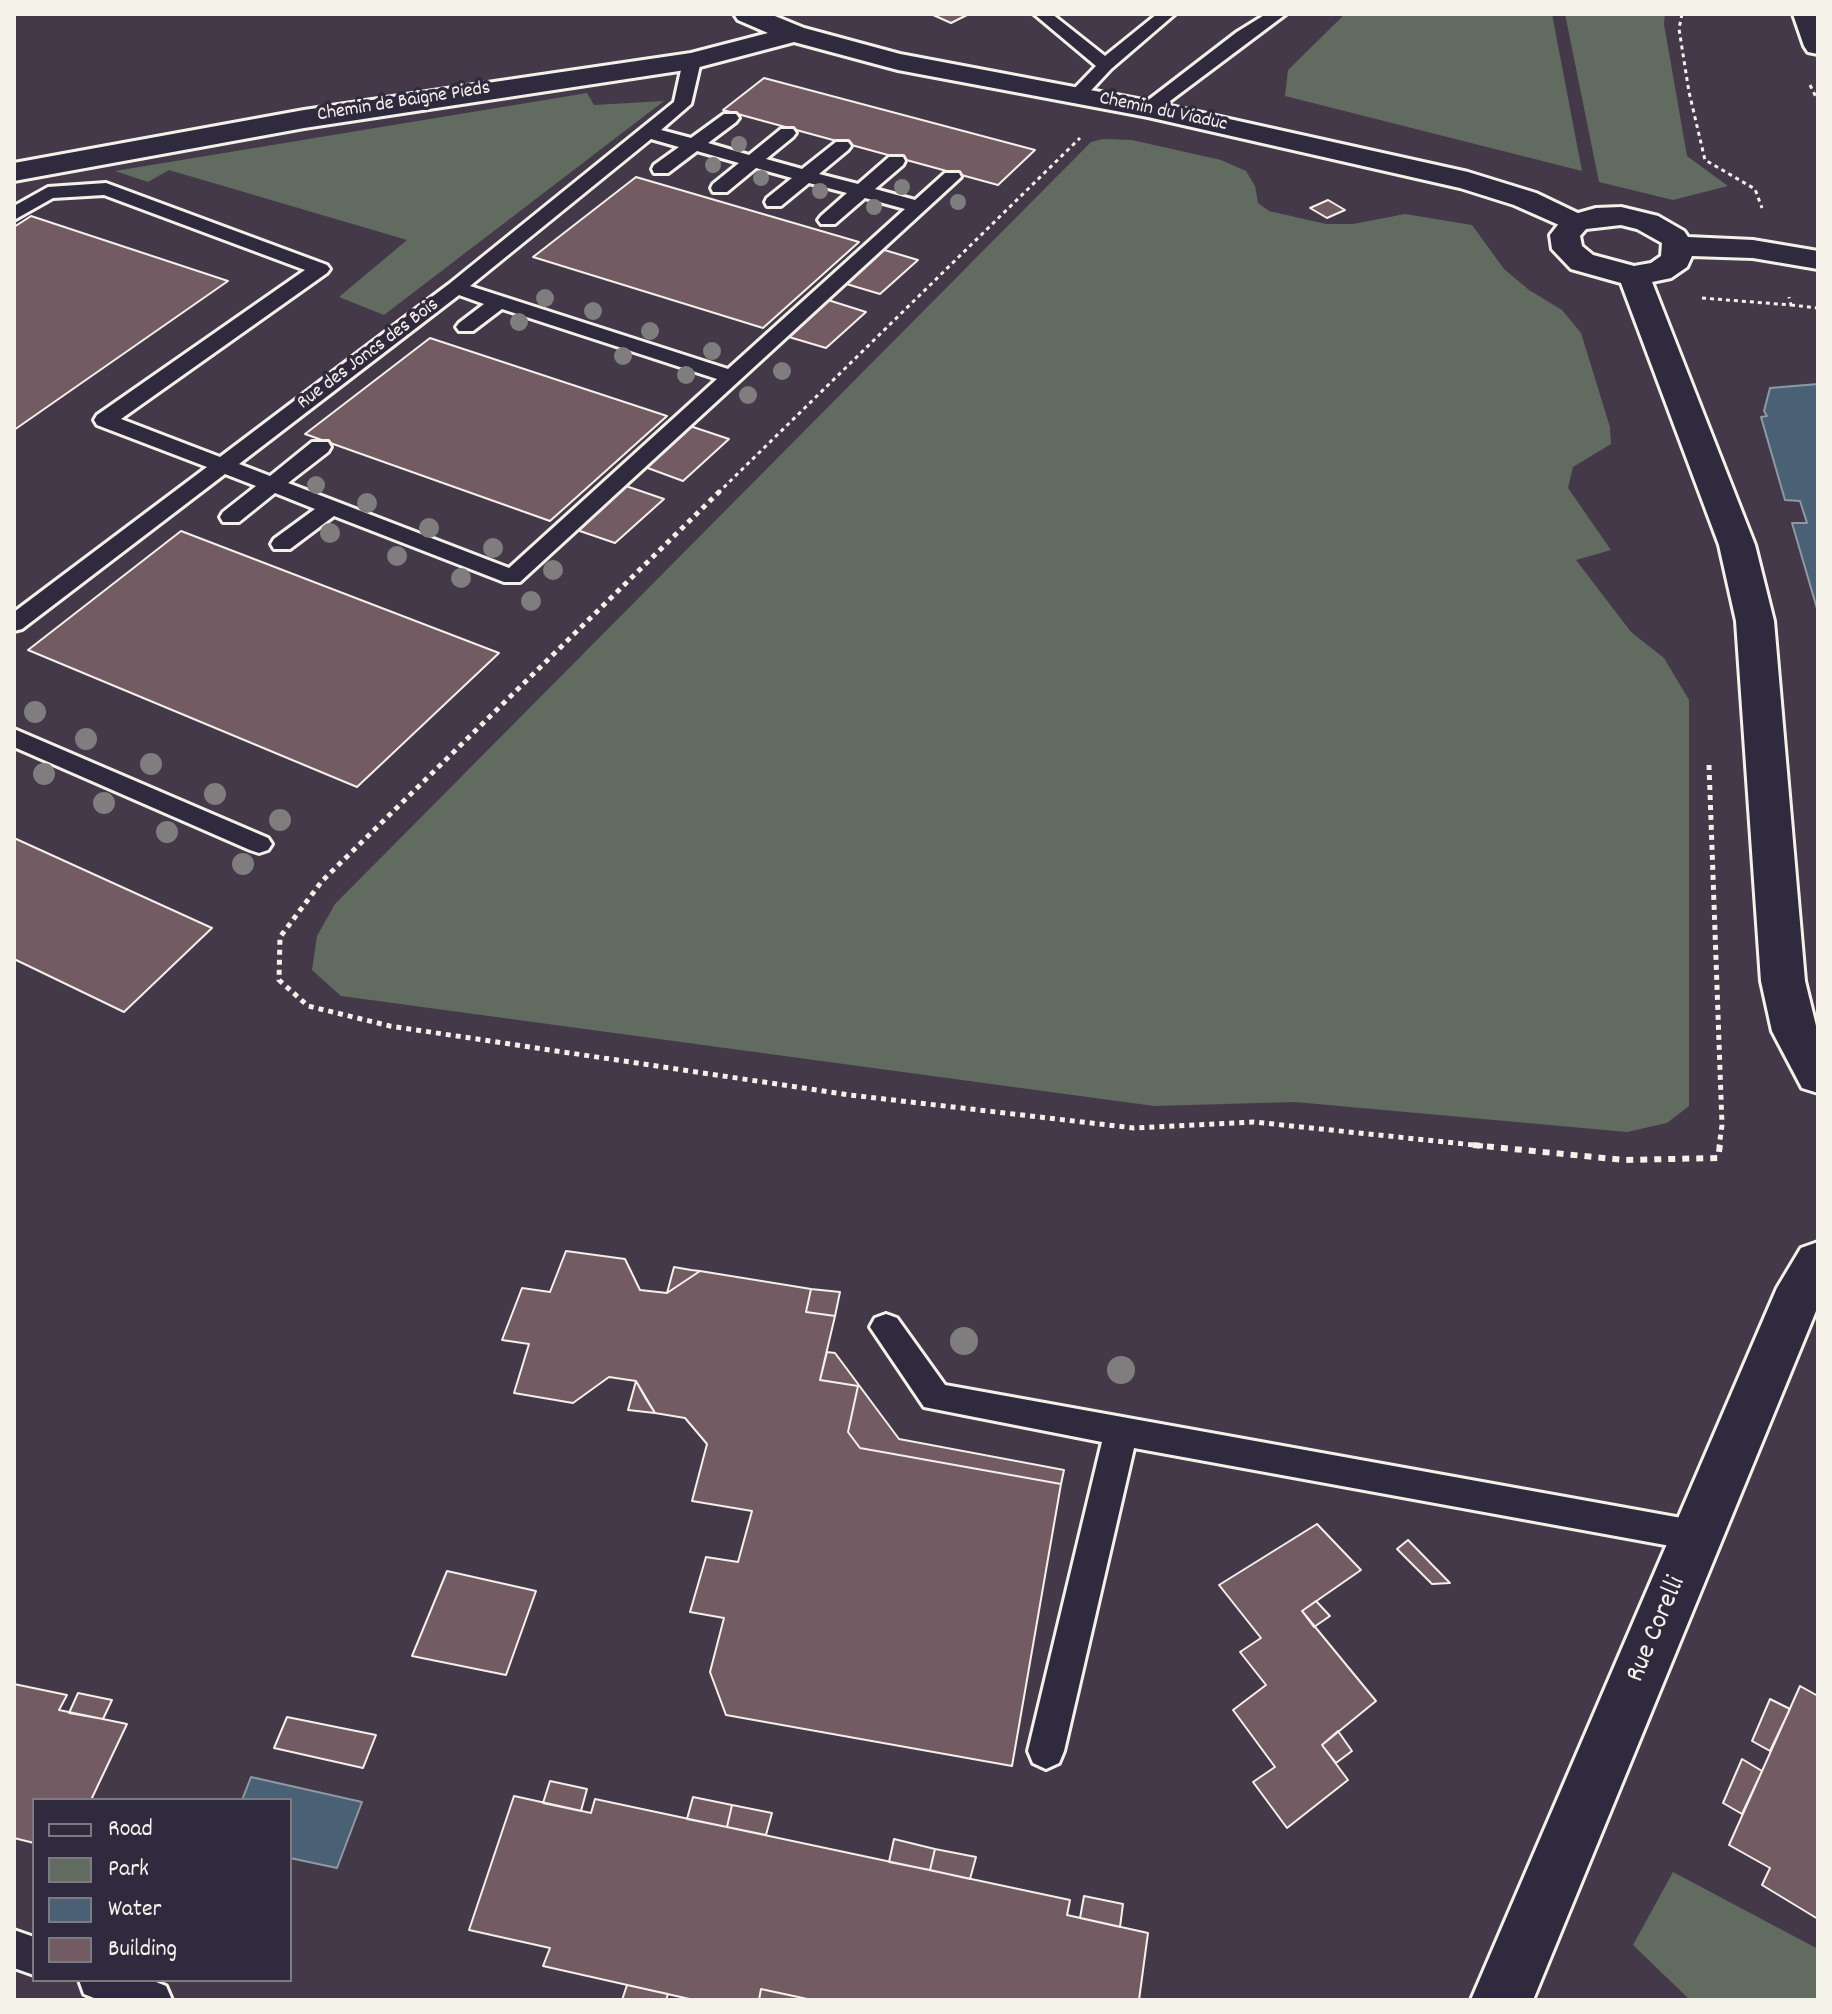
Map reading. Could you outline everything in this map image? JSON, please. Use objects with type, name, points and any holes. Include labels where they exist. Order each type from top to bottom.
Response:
[{"type":"street","name":"Chemin du Viaduc","points":[[747,14],[794,34],[941,72],[1148,109],[1468,181],[1525,199],[1575,223]]},
{"type":"street","points":[[1806,14],[1818,46]]},
{"type":"street","name":"Chemin de Baigne Pieds","points":[[14,172],[304,119],[692,61],[794,34]]},
{"type":"street","points":[[1679,246],[1676,260],[1668,266],[1660,271],[1634,275],[1606,271],[1582,262],[1567,249],[1565,235],[1575,223],[1596,217],[1621,216],[1662,229],[1679,246],[1753,249],[1818,260]]},
{"type":"street","points":[[1634,275],[1737,545],[1755,621],[1783,981],[1794,1031],[1818,1076]]},
{"type":"street","name":"Rue Corelli","points":[[1502,2000],[1801,1288],[1818,1262]]},
{"type":"lane","points":[[1042,14],[1105,65]]},
{"type":"lane","points":[[1077,95],[1105,65],[1167,14]]},
{"type":"lane","points":[[1148,109],[1243,36],[1278,14]]},
{"type":"lane","name":"Rue des Joncs des Bois","points":[[14,624],[456,288],[682,104],[692,61]]},
{"type":"lane","points":[[661,169],[730,118]]},
{"type":"lane","points":[[647,132],[918,207]]},
{"type":"lane","points":[[720,188],[787,133]]},
{"type":"lane","points":[[774,202],[842,146]]},
{"type":"lane","points":[[828,220],[896,161]]},
{"type":"lane","points":[[14,214],[48,193],[106,189],[320,269],[105,420],[512,577],[952,177]]},
{"type":"lane","points":[[456,288],[732,377]]},
{"type":"lane","points":[[466,327],[500,301]]},
{"type":"lane","points":[[231,517],[320,447]]},
{"type":"lane","points":[[282,544],[330,509]]},
{"type":"lane","points":[[14,737],[259,844]]},
{"type":"lane","points":[[886,1327],[935,1397],[1698,1536]]},
{"type":"lane","points":[[1046,1751],[1121,1431]]},
{"type":"lane","points":[[103,1982],[152,2000]]},
{"type":"path","points":[[1682,14],[1679,29],[1689,92],[1705,160],[1755,189],[1763,212]]},
{"type":"path","points":[[1082,137],[322,881],[280,937],[279,980],[308,1006],[390,1026],[850,1095],[1134,1128],[1254,1122],[1624,1160],[1718,1158],[1722,1125],[1709,757]]},
{"type":"path","points":[[1785,255],[1785,282],[1791,305]]},
{"type":"path","points":[[1692,297],[1818,308]]},
{"type":"green space","points":[[1345,14],[1552,14],[1582,171],[1285,96],[1288,70]]},
{"type":"green space","points":[[1565,14],[1665,14],[1664,24],[1687,156],[1728,186],[1673,200],[1599,182]]},
{"type":"green space","points":[[587,93],[594,105],[664,101],[384,315],[339,297],[407,240],[169,170],[148,182],[115,171]]},
{"type":"green space","points":[[1103,139],[1132,140],[1221,160],[1246,171],[1255,186],[1258,203],[1269,211],[1326,224],[1353,224],[1405,214],[1472,225],[1504,269],[1529,290],[1562,310],[1581,333],[1610,427],[1611,444],[1573,467],[1568,488],[1611,550],[1576,560],[1631,632],[1664,658],[1689,700],[1689,1106],[1667,1123],[1627,1132],[1295,1102],[1154,1106],[341,996],[312,970],[317,936],[335,904],[1091,142]]},
{"type":"green space","points":[[1673,1872],[1818,1949],[1818,2000],[1690,2000],[1633,1945]]},
{"type":"water","points":[[1818,384],[1818,612],[1792,523],[1807,523],[1800,501],[1785,500],[1761,417],[1767,416],[1764,411],[1770,388]]},
{"type":"water","points":[[251,1777],[362,1802],[337,1868],[292,1858],[292,1798],[243,1798]]},
{"type":"building","points":[[931,14],[969,14],[951,23]]},
{"type":"building","points":[[764,78],[1035,150],[998,185],[723,110]]},
{"type":"building","points":[[636,177],[859,242],[763,328],[533,257]]},
{"type":"building","points":[[1328,200],[1345,210],[1327,218],[1310,208]]},
{"type":"building","points":[[31,216],[228,281],[14,430],[14,227]]},
{"type":"building","points":[[881,249],[918,260],[880,294],[843,283]]},
{"type":"building","points":[[828,300],[866,312],[826,348],[789,337]]},
{"type":"building","points":[[430,338],[667,416],[550,521],[305,434]]},
{"type":"building","points":[[690,426],[729,439],[683,481],[645,467]]},
{"type":"building","points":[[623,485],[664,499],[615,543],[574,529]]},
{"type":"building","points":[[181,531],[499,653],[357,787],[28,650]]},
{"type":"building","points":[[14,838],[212,928],[124,1012],[14,959]]},
{"type":"building","points":[[566,1251],[625,1259],[640,1290],[667,1293],[700,1271],[811,1289],[806,1312],[835,1316],[820,1380],[858,1386],[848,1432],[860,1448],[1061,1484],[1012,1766],[726,1715],[710,1672],[724,1618],[690,1612],[706,1557],[738,1562],[752,1511],[692,1501],[707,1444],[685,1418],[655,1413],[636,1381],[609,1377],[573,1403],[514,1393],[529,1344],[502,1340],[522,1288],[550,1292]]},
{"type":"building","points":[[674,1267],[700,1271],[667,1293]]},
{"type":"building","points":[[811,1289],[840,1292],[835,1316],[806,1312]]},
{"type":"building","points":[[827,1352],[835,1353],[899,1439],[1064,1470],[1061,1484],[860,1448],[848,1432],[858,1386],[820,1380]]},
{"type":"building","points":[[636,1381],[646,1399],[655,1413],[628,1410]]},
{"type":"building","points":[[1317,1524],[1361,1570],[1302,1611],[1376,1701],[1322,1745],[1348,1780],[1287,1828],[1253,1782],[1275,1767],[1233,1710],[1266,1685],[1240,1652],[1261,1638],[1219,1585]]},
{"type":"building","points":[[1408,1540],[1450,1583],[1432,1584],[1397,1549]]},
{"type":"building","points":[[447,1571],[536,1591],[506,1675],[412,1656]]},
{"type":"building","points":[[1316,1601],[1330,1616],[1314,1627],[1302,1611]]},
{"type":"building","points":[[14,1684],[67,1695],[59,1710],[127,1724],[92,1798],[32,1798],[32,1842],[14,1838]]},
{"type":"building","points":[[1800,1686],[1818,1696],[1818,1919],[1762,1885],[1770,1868],[1729,1845]]},
{"type":"building","points":[[78,1693],[112,1700],[103,1719],[69,1713]]},
{"type":"building","points":[[1770,1699],[1790,1709],[1770,1751],[1752,1741]]},
{"type":"building","points":[[287,1717],[376,1735],[363,1768],[274,1748]]},
{"type":"building","points":[[1338,1731],[1352,1751],[1336,1763],[1322,1745]]},
{"type":"building","points":[[1742,1759],[1762,1771],[1742,1814],[1723,1803]]},
{"type":"building","points":[[550,1781],[587,1789],[581,1811],[543,1803]]},
{"type":"building","points":[[514,1796],[591,1813],[595,1799],[1070,1900],[1067,1915],[1148,1933],[1139,2000],[812,2000],[761,1989],[759,2000],[694,2000],[543,1966],[550,1948],[469,1930]]},
{"type":"building","points":[[693,1797],[732,1805],[727,1827],[687,1819]]},
{"type":"building","points":[[732,1805],[772,1813],[766,1835],[727,1827]]},
{"type":"building","points":[[894,1839],[935,1849],[930,1870],[889,1862]]},
{"type":"building","points":[[935,1849],[976,1857],[970,1879],[930,1870]]},
{"type":"building","points":[[1084,1896],[1123,1904],[1120,1927],[1080,1918]]},
{"type":"building","points":[[627,1985],[668,1994],[666,2000],[622,2000]]},
{"type":"building","points":[[761,1989],[812,2000],[759,2000]]}]
